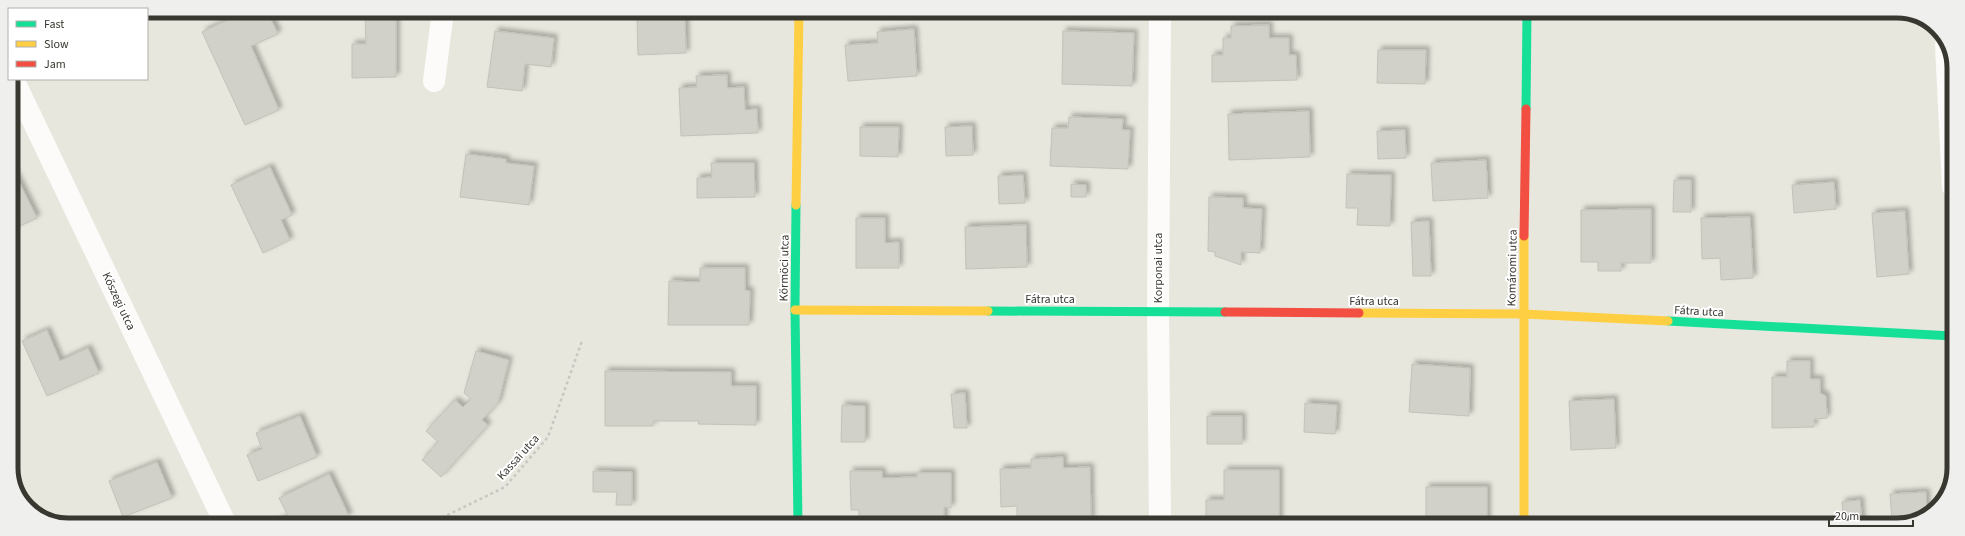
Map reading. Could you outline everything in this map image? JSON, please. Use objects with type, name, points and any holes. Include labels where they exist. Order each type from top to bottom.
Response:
[{"type":"street","points":[[434,80],[442,18]]},
{"type":"street","name":"Körmöci utca","points":[[798,518],[795,310],[800,18]]},
{"type":"street","name":"Korponai utca","points":[[1160,18],[1158,311],[1160,518]]},
{"type":"street","name":"Komáromi utca","points":[[1524,518],[1523,314],[1527,18]]},
{"type":"street","name":"Kőszegi utca","points":[[18,89],[223,518]]},
{"type":"street","name":"Fátra utca","points":[[795,310],[1523,314],[1947,336]]},
{"type":"path","name":"Kassai utca","points":[[443,518],[505,487],[548,436],[582,341]]},
{"type":"building","points":[[232,18],[270,18],[278,34],[251,46],[279,110],[245,125],[202,32]]},
{"type":"building","points":[[365,18],[396,18],[396,77],[352,78],[352,44],[366,44]]},
{"type":"building","points":[[685,18],[686,53],[638,55],[637,19]]},
{"type":"building","points":[[1269,25],[1269,38],[1289,38],[1289,55],[1296,55],[1297,80],[1212,82],[1212,55],[1223,55],[1223,38],[1231,38],[1231,26]]},
{"type":"building","points":[[914,29],[917,76],[848,81],[845,45],[878,43],[877,32]]},
{"type":"building","points":[[495,31],[554,38],[551,67],[525,64],[522,91],[487,87]]},
{"type":"building","points":[[1063,31],[1134,33],[1132,86],[1062,84]]},
{"type":"building","points":[[1378,50],[1426,50],[1425,84],[1377,83]]},
{"type":"building","points":[[727,75],[727,88],[744,87],[745,110],[757,109],[758,133],[681,136],[679,88],[697,87],[696,76]]},
{"type":"building","points":[[1309,111],[1310,157],[1229,160],[1228,114]]},
{"type":"building","points":[[1069,117],[1123,119],[1122,130],[1130,130],[1128,169],[1050,166],[1052,128],[1068,128]]},
{"type":"building","points":[[972,126],[973,155],[946,156],[945,127]]},
{"type":"building","points":[[860,127],[899,127],[898,157],[860,156]]},
{"type":"building","points":[[1405,130],[1406,158],[1378,159],[1377,131]]},
{"type":"building","points":[[466,154],[506,159],[506,163],[534,166],[529,205],[460,197]]},
{"type":"building","points":[[1486,160],[1488,198],[1433,201],[1431,163]]},
{"type":"building","points":[[711,163],[754,163],[755,197],[697,198],[697,178],[712,177]]},
{"type":"building","points":[[270,167],[292,215],[281,220],[290,240],[263,253],[231,185]]},
{"type":"building","points":[[1347,174],[1391,175],[1390,226],[1357,225],[1358,208],[1346,208]]},
{"type":"building","points":[[1023,175],[1025,203],[999,204],[998,176]]},
{"type":"building","points":[[18,180],[37,218],[18,227]]},
{"type":"building","points":[[1674,180],[1691,180],[1691,212],[1673,212]]},
{"type":"building","points":[[1834,182],[1836,209],[1794,213],[1792,185]]},
{"type":"building","points":[[1071,184],[1086,185],[1086,197],[1071,197]]},
{"type":"building","points":[[1209,197],[1243,198],[1243,208],[1262,209],[1260,253],[1241,252],[1241,265],[1215,256],[1215,252],[1208,251]]},
{"type":"building","points":[[1651,209],[1651,263],[1621,263],[1621,271],[1598,271],[1598,262],[1581,262],[1581,210]]},
{"type":"building","points":[[1905,211],[1909,274],[1877,277],[1872,213]]},
{"type":"building","points":[[1750,217],[1753,278],[1721,280],[1720,258],[1702,259],[1701,218]]},
{"type":"building","points":[[856,218],[885,218],[885,243],[899,242],[899,268],[856,268]]},
{"type":"building","points":[[1429,221],[1431,276],[1413,276],[1411,222]]},
{"type":"building","points":[[1026,225],[1027,267],[966,269],[965,227]]},
{"type":"building","points":[[700,268],[745,268],[745,290],[750,291],[749,325],[668,325],[669,281],[700,282]]},
{"type":"building","points":[[47,330],[60,361],[88,348],[99,373],[47,396],[22,341]]},
{"type":"building","points":[[476,351],[509,360],[498,403],[482,420],[488,425],[441,477],[422,460],[438,442],[426,431],[455,400],[463,407],[471,399],[464,393]]},
{"type":"building","points":[[1787,361],[1810,361],[1810,379],[1820,379],[1820,393],[1826,396],[1827,418],[1814,419],[1814,427],[1772,428],[1772,377],[1787,377]]},
{"type":"building","points":[[1412,364],[1470,368],[1469,416],[1409,412]]},
{"type":"building","points":[[605,371],[731,372],[731,386],[756,386],[756,425],[698,424],[699,421],[653,421],[653,426],[605,426]]},
{"type":"building","points":[[965,393],[967,428],[954,428],[951,394]]},
{"type":"building","points":[[1614,399],[1616,448],[1571,450],[1569,401]]},
{"type":"building","points":[[1305,403],[1337,405],[1335,434],[1304,432]]},
{"type":"building","points":[[842,405],[865,406],[865,442],[841,442]]},
{"type":"building","points":[[300,416],[317,457],[258,481],[247,455],[262,449],[256,433]]},
{"type":"building","points":[[1207,416],[1242,416],[1242,444],[1207,444]]},
{"type":"building","points":[[1063,457],[1063,468],[1090,467],[1091,518],[1017,518],[1017,506],[1001,507],[1000,469],[1031,468],[1031,459]]},
{"type":"building","points":[[157,462],[172,498],[123,517],[109,481]]},
{"type":"building","points":[[1224,470],[1279,470],[1279,518],[1206,518],[1206,500],[1224,500]]},
{"type":"building","points":[[593,471],[632,472],[632,505],[616,505],[617,492],[593,492]]},
{"type":"building","points":[[850,471],[882,471],[882,478],[917,477],[917,473],[951,473],[951,508],[944,507],[944,518],[859,518],[859,510],[851,510]]},
{"type":"building","points":[[329,474],[349,516],[345,518],[284,518],[288,516],[279,498]]},
{"type":"building","points":[[1426,487],[1487,487],[1487,518],[1426,518]]},
{"type":"building","points":[[1926,492],[1927,508],[1904,518],[1892,518],[1890,494]]},
{"type":"building","points":[[1860,500],[1861,518],[1843,518],[1842,502]]},
{"type":"traffic: fast","points":[[1526,109],[1527,18]]},
{"type":"traffic: fast","points":[[796,205],[795,310],[798,518]]},
{"type":"traffic: fast","points":[[988,311],[1225,312]]},
{"type":"traffic: fast","points":[[1668,321],[1947,336]]},
{"type":"traffic: slow","points":[[796,205],[799,18]]},
{"type":"traffic: slow","points":[[1524,236],[1524,518]]},
{"type":"traffic: slow","points":[[795,310],[988,311]]},
{"type":"traffic: slow","points":[[1359,313],[1523,314],[1668,321]]},
{"type":"traffic: jam","points":[[1524,236],[1526,109]]},
{"type":"traffic: jam","points":[[1225,312],[1359,313]]}]
